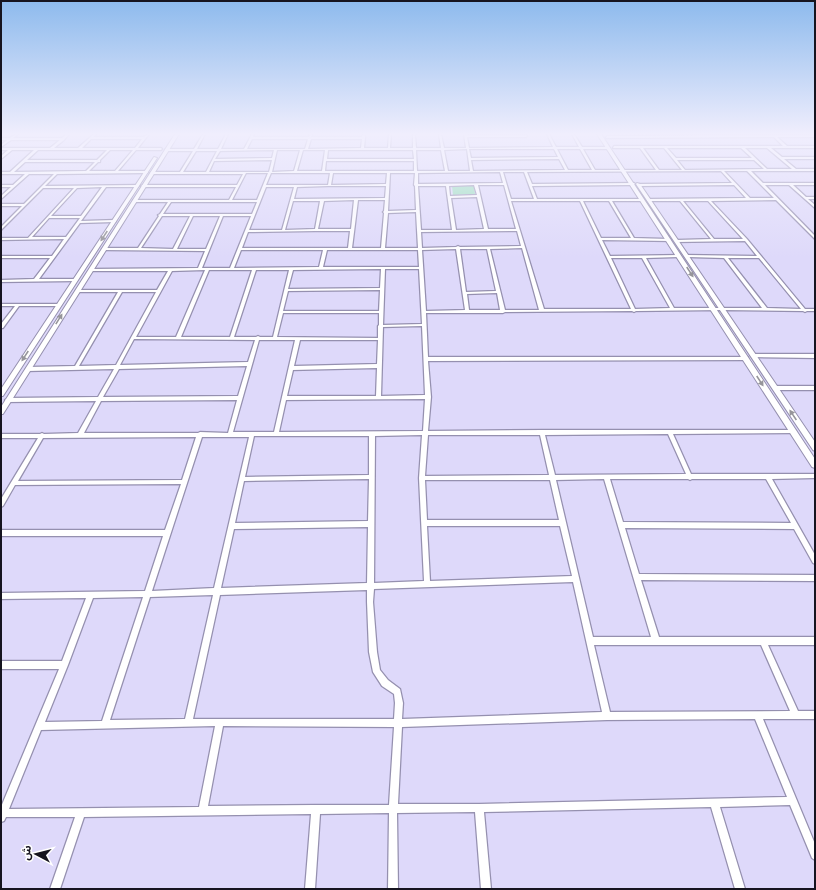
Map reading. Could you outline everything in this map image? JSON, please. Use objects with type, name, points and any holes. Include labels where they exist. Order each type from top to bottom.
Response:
[{"type":"street","points":[[1,198],[25,176]]},
{"type":"street","points":[[1,229],[54,176]]},
{"type":"street","points":[[1,394],[136,186],[146,176]]},
{"type":"street","points":[[1,412],[139,193],[147,176]]},
{"type":"street","points":[[230,201],[243,176]]},
{"type":"street","points":[[232,269],[268,176]]},
{"type":"street","points":[[329,186],[331,176]]},
{"type":"street","points":[[383,249],[388,176]]},
{"type":"street","points":[[416,176],[428,397],[422,478],[427,584]]},
{"type":"street","points":[[502,176],[542,311]]},
{"type":"street","points":[[527,176],[536,200]]},
{"type":"street","points":[[630,176],[646,200],[688,256],[815,448]]},
{"type":"street","points":[[727,176],[749,199]]},
{"type":"street","points":[[754,176],[815,238]]},
{"type":"street","points":[[416,185],[504,184]]},
{"type":"street","points":[[530,185],[735,184]]},
{"type":"street","points":[[762,184],[815,184]]},
{"type":"street","points":[[790,184],[815,207]]},
{"type":"street","points":[[264,186],[387,185]]},
{"type":"street","points":[[447,185],[454,231]]},
{"type":"street","points":[[476,185],[486,230]]},
{"type":"street","points":[[1,186],[14,186]]},
{"type":"street","points":[[29,238],[77,186]]},
{"type":"street","points":[[36,280],[104,186]]},
{"type":"street","points":[[43,187],[136,186]]},
{"type":"street","points":[[143,186],[238,186]]},
{"type":"street","points":[[283,231],[296,186]]},
{"type":"street","points":[[132,193],[139,193]]},
{"type":"street","points":[[449,197],[478,196]]},
{"type":"street","points":[[806,198],[815,198]]},
{"type":"street","points":[[292,200],[386,199]]},
{"type":"street","points":[[509,200],[777,199]]},
{"type":"street","points":[[127,200],[258,201]]},
{"type":"street","points":[[316,231],[322,200]]},
{"type":"street","points":[[350,249],[356,200]]},
{"type":"street","points":[[581,200],[634,311]]},
{"type":"street","points":[[610,200],[633,239]]},
{"type":"street","points":[[646,200],[679,256],[815,465]]},
{"type":"street","points":[[681,200],[713,240]]},
{"type":"street","points":[[709,200],[746,240],[805,310]]},
{"type":"street","points":[[140,249],[170,201]]},
{"type":"street","points":[[1,205],[24,205]]},
{"type":"street","points":[[385,212],[418,211]]},
{"type":"street","points":[[160,215],[253,215]]},
{"type":"street","points":[[175,249],[192,215]]},
{"type":"street","points":[[200,269],[222,215]]},
{"type":"street","points":[[49,217],[82,217]]},
{"type":"street","points":[[79,222],[114,221]]},
{"type":"street","points":[[247,231],[352,230]]},
{"type":"street","points":[[419,231],[518,230]]},
{"type":"street","points":[[806,230],[815,230]]},
{"type":"street","points":[[1,239],[67,238]]},
{"type":"street","points":[[599,239],[669,240]]},
{"type":"street","points":[[677,241],[746,240]]},
{"type":"street","points":[[488,247],[502,312]]},
{"type":"street","points":[[240,249],[420,249],[523,247]]},
{"type":"street","points":[[458,248],[466,312]]},
{"type":"street","points":[[104,249],[208,250]]},
{"type":"street","points":[[321,269],[325,249]]},
{"type":"street","points":[[643,256],[673,310]]},
{"type":"street","points":[[608,257],[679,256]]},
{"type":"street","points":[[688,256],[760,257]]},
{"type":"street","points":[[1,257],[53,257]]},
{"type":"street","points":[[725,257],[766,310]]},
{"type":"street","points":[[378,397],[383,268]]},
{"type":"street","points":[[91,270],[421,268]]},
{"type":"street","points":[[178,338],[208,269]]},
{"type":"street","points":[[232,337],[254,269]]},
{"type":"street","points":[[275,338],[291,269]]},
{"type":"street","points":[[80,435],[170,270]]},
{"type":"street","points":[[1,281],[75,280]]},
{"type":"street","points":[[286,290],[381,289]]},
{"type":"street","points":[[77,291],[158,291]]},
{"type":"street","points":[[76,368],[122,291]]},
{"type":"street","points":[[464,293],[498,292]]},
{"type":"street","points":[[710,303],[718,303]]},
{"type":"street","points":[[1,305],[59,304]]},
{"type":"street","points":[[1,327],[18,305]]},
{"type":"street","points":[[423,312],[723,309],[815,310]]},
{"type":"street","points":[[280,312],[381,312]]},
{"type":"street","points":[[719,318],[723,316],[729,318]]},
{"type":"street","points":[[380,326],[424,325]]},
{"type":"street","points":[[43,330],[45,332],[52,330]]},
{"type":"street","points":[[230,434],[242,398],[258,337]]},
{"type":"street","points":[[133,338],[258,337],[380,339]]},
{"type":"street","points":[[276,434],[298,338]]},
{"type":"street","points":[[33,345],[40,343],[43,345]]},
{"type":"street","points":[[754,356],[815,356]]},
{"type":"street","points":[[426,359],[746,358]]},
{"type":"street","points":[[28,369],[250,364]]},
{"type":"street","points":[[292,368],[379,366]]},
{"type":"street","points":[[775,388],[815,388]]},
{"type":"street","points":[[284,398],[428,397]]},
{"type":"street","points":[[8,400],[242,398]]},
{"type":"street","points":[[1,436],[793,431]]},
{"type":"street","points":[[542,432],[607,716]]},
{"type":"street","points":[[670,432],[690,478]]},
{"type":"street","points":[[372,433],[370,618],[375,666],[385,683],[397,692],[399,723],[393,808],[394,889]]},
{"type":"street","points":[[105,724],[200,434]]},
{"type":"street","points":[[188,723],[252,434]]},
{"type":"street","points":[[1,504],[42,435]]},
{"type":"street","points":[[422,478],[690,478],[815,476]]},
{"type":"street","points":[[242,479],[371,477]]},
{"type":"street","points":[[606,477],[656,641]]},
{"type":"street","points":[[768,477],[815,561]]},
{"type":"street","points":[[13,483],[184,482]]},
{"type":"street","points":[[424,523],[563,523]]},
{"type":"street","points":[[231,526],[370,524]]},
{"type":"street","points":[[621,525],[795,526]]},
{"type":"street","points":[[1,532],[168,533]]},
{"type":"street","points":[[637,577],[815,578]]},
{"type":"street","points":[[1,596],[217,592],[576,579]]},
{"type":"street","points":[[91,595],[64,665],[2,815],[81,812],[478,808],[793,801]]},
{"type":"street","points":[[590,641],[815,641]]},
{"type":"street","points":[[763,641],[796,715]]},
{"type":"street","points":[[1,665],[64,665]]},
{"type":"street","points":[[757,715],[815,856]]},
{"type":"street","points":[[39,726],[220,722],[399,723],[607,716],[815,715]]},
{"type":"street","points":[[203,810],[220,722]]},
{"type":"street","points":[[714,803],[740,889]]},
{"type":"street","points":[[478,808],[486,889]]},
{"type":"street","points":[[310,889],[316,809]]},
{"type":"street","points":[[55,889],[81,812]]},
{"type":"green space","points":[[452,186],[474,186],[475,194],[453,195]]}]
